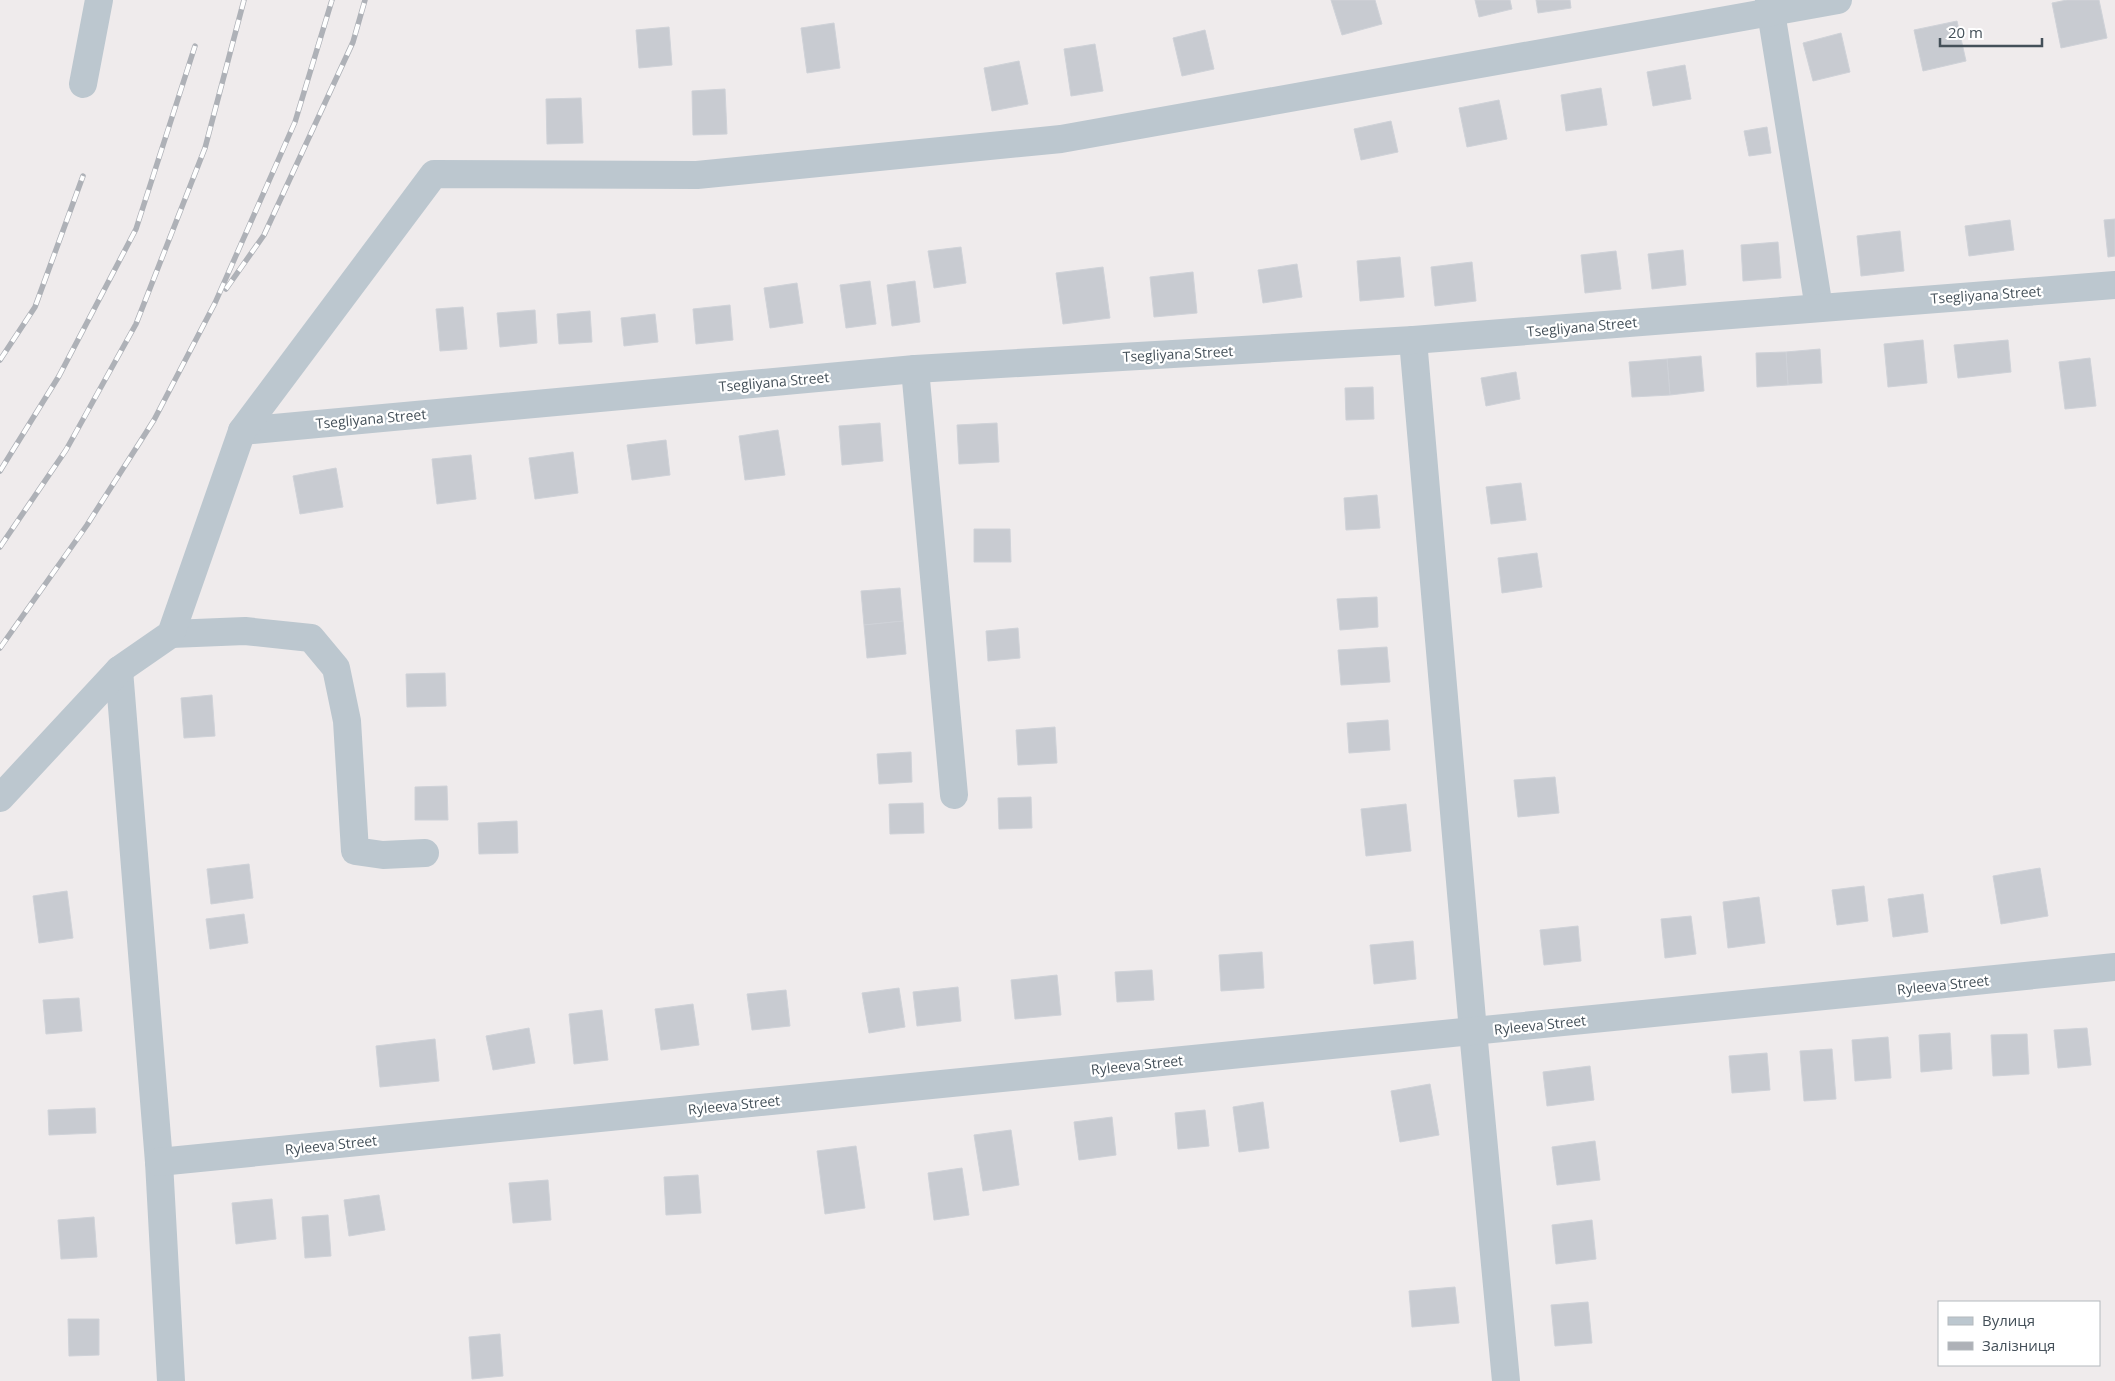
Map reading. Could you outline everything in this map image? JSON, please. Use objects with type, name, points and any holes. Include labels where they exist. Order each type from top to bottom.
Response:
[{"type":"street","points":[[83,84],[99,0]]},
{"type":"street","points":[[171,634],[242,430],[434,174],[697,175],[1061,139],[1770,6],[1838,0]]},
{"type":"street","points":[[1770,6],[1819,308]]},
{"type":"street","name":"Tsegliyana Street","points":[[242,430],[915,370],[1413,340],[2115,285]]},
{"type":"street","points":[[1413,340],[1473,1031],[1506,1381]]},
{"type":"street","points":[[915,370],[954,795]]},
{"type":"street","points":[[0,798],[119,670],[171,634],[245,630],[311,638],[336,668],[345,712],[355,850],[383,855],[425,853]]},
{"type":"street","points":[[119,670],[159,1162],[172,1381]]},
{"type":"street","name":"Ryleeva Street","points":[[159,1162],[2115,968]]},
{"type":"building","points":[[1331,0],[1375,0],[1382,24],[1342,35]]},
{"type":"building","points":[[1475,0],[1510,0],[1512,9],[1479,17]]},
{"type":"building","points":[[1536,0],[1570,0],[1571,8],[1538,13]]},
{"type":"building","points":[[2067,0],[2099,0],[2107,38],[2061,48],[2052,3]]},
{"type":"building","points":[[1957,21],[1966,61],[1923,71],[1914,30]]},
{"type":"building","points":[[834,23],[840,68],[807,73],[801,28]]},
{"type":"building","points":[[669,27],[672,65],[639,68],[636,30]]},
{"type":"building","points":[[1205,30],[1214,69],[1182,76],[1173,38]]},
{"type":"building","points":[[1841,33],[1850,72],[1813,81],[1803,43]]},
{"type":"building","points":[[1095,44],[1103,91],[1071,96],[1064,49]]},
{"type":"building","points":[[1019,61],[1028,104],[992,111],[984,68]]},
{"type":"building","points":[[1685,65],[1691,99],[1653,106],[1647,72]]},
{"type":"building","points":[[1601,88],[1607,125],[1566,131],[1561,95]]},
{"type":"building","points":[[725,89],[727,134],[693,135],[692,91]]},
{"type":"building","points":[[581,98],[583,143],[547,144],[546,99]]},
{"type":"building","points":[[1499,100],[1507,139],[1467,147],[1459,108]]},
{"type":"building","points":[[1391,121],[1398,152],[1361,160],[1354,129]]},
{"type":"building","points":[[1767,127],[1771,153],[1749,156],[1744,131]]},
{"type":"building","points":[[2115,219],[2115,256],[2108,257],[2104,220]]},
{"type":"building","points":[[2010,220],[2014,250],[1969,256],[1965,226]]},
{"type":"building","points":[[1900,231],[1904,271],[1861,276],[1857,236]]},
{"type":"building","points":[[1778,242],[1781,278],[1743,281],[1741,245]]},
{"type":"building","points":[[961,247],[966,283],[934,288],[928,251]]},
{"type":"building","points":[[1683,250],[1686,285],[1652,289],[1648,254]]},
{"type":"building","points":[[1616,251],[1621,289],[1585,293],[1581,255]]},
{"type":"building","points":[[1400,257],[1404,297],[1360,301],[1357,261]]},
{"type":"building","points":[[1472,262],[1476,301],[1435,306],[1431,267]]},
{"type":"building","points":[[1297,264],[1302,297],[1263,303],[1258,270]]},
{"type":"building","points":[[1103,267],[1110,318],[1063,324],[1056,273]]},
{"type":"building","points":[[1193,272],[1197,313],[1154,317],[1150,277]]},
{"type":"building","points":[[870,281],[876,324],[846,328],[840,285]]},
{"type":"building","points":[[915,281],[920,322],[892,326],[887,285]]},
{"type":"building","points":[[797,283],[803,323],[770,328],[764,288]]},
{"type":"building","points":[[730,305],[733,340],[696,344],[693,309]]},
{"type":"building","points":[[463,307],[467,349],[440,351],[436,309]]},
{"type":"building","points":[[535,310],[537,343],[500,347],[497,313]]},
{"type":"building","points":[[590,311],[592,342],[559,344],[557,314]]},
{"type":"building","points":[[655,314],[658,342],[624,346],[621,318]]},
{"type":"building","points":[[1923,340],[1927,383],[1888,387],[1884,344]]},
{"type":"building","points":[[2008,340],[2011,372],[1958,378],[1954,345]]},
{"type":"building","points":[[1820,349],[1822,383],[1788,385],[1786,352]]},
{"type":"building","points":[[1786,352],[1788,385],[1757,387],[1756,353]]},
{"type":"building","points":[[1701,356],[1704,391],[1670,395],[1667,359]]},
{"type":"building","points":[[2090,358],[2096,406],[2065,409],[2059,362]]},
{"type":"building","points":[[1667,359],[1670,395],[1632,397],[1629,362]]},
{"type":"building","points":[[1516,372],[1520,399],[1486,406],[1481,378]]},
{"type":"building","points":[[1373,387],[1374,419],[1346,420],[1345,388]]},
{"type":"building","points":[[880,423],[883,461],[842,465],[839,426]]},
{"type":"building","points":[[997,423],[999,462],[959,464],[957,425]]},
{"type":"building","points":[[778,430],[785,475],[745,480],[739,436]]},
{"type":"building","points":[[666,440],[670,475],[632,480],[627,445]]},
{"type":"building","points":[[573,452],[578,493],[535,499],[529,458]]},
{"type":"building","points":[[471,455],[476,499],[437,504],[432,459]]},
{"type":"building","points":[[336,468],[343,507],[300,514],[293,476]]},
{"type":"building","points":[[1521,483],[1526,520],[1491,524],[1486,487]]},
{"type":"building","points":[[1377,495],[1380,528],[1346,530],[1344,498]]},
{"type":"building","points":[[974,529],[1010,529],[1011,562],[974,562]]},
{"type":"building","points":[[1537,553],[1542,587],[1502,593],[1498,558]]},
{"type":"building","points":[[900,588],[903,621],[864,625],[861,591]]},
{"type":"building","points":[[1377,597],[1378,627],[1340,630],[1337,599]]},
{"type":"building","points":[[903,621],[906,654],[867,658],[864,625]]},
{"type":"building","points":[[1018,628],[1020,658],[988,661],[986,631]]},
{"type":"building","points":[[1387,647],[1390,682],[1341,685],[1338,650]]},
{"type":"building","points":[[445,673],[446,706],[407,707],[406,674]]},
{"type":"building","points":[[212,695],[215,736],[184,738],[181,698]]},
{"type":"building","points":[[1388,720],[1390,750],[1349,753],[1347,723]]},
{"type":"building","points":[[1055,727],[1057,763],[1018,765],[1016,730]]},
{"type":"building","points":[[911,752],[912,782],[879,784],[877,754]]},
{"type":"building","points":[[1555,777],[1559,813],[1518,817],[1514,780]]},
{"type":"building","points":[[447,786],[448,820],[415,820],[415,787]]},
{"type":"building","points":[[1031,797],[1032,828],[999,829],[998,798]]},
{"type":"building","points":[[923,803],[924,833],[890,834],[889,804]]},
{"type":"building","points":[[1406,804],[1411,851],[1366,856],[1361,809]]},
{"type":"building","points":[[517,821],[518,853],[479,854],[478,823]]},
{"type":"building","points":[[249,864],[253,898],[211,904],[207,869]]},
{"type":"building","points":[[2040,868],[2048,916],[2001,924],[1993,876]]},
{"type":"building","points":[[1864,886],[1868,921],[1837,925],[1832,890]]},
{"type":"building","points":[[67,891],[73,938],[39,943],[33,896]]},
{"type":"building","points":[[1923,894],[1928,932],[1893,937],[1888,899]]},
{"type":"building","points":[[1759,897],[1765,943],[1728,948],[1723,902]]},
{"type":"building","points":[[244,914],[248,943],[210,949],[206,919]]},
{"type":"building","points":[[1691,916],[1696,954],[1665,958],[1661,919]]},
{"type":"building","points":[[1578,926],[1581,961],[1544,965],[1540,930]]},
{"type":"building","points":[[1413,941],[1416,979],[1374,984],[1370,945]]},
{"type":"building","points":[[1262,952],[1264,988],[1221,991],[1219,955]]},
{"type":"building","points":[[1152,970],[1154,1000],[1117,1002],[1115,972]]},
{"type":"building","points":[[1057,975],[1061,1015],[1015,1019],[1011,980]]},
{"type":"building","points":[[958,987],[961,1021],[917,1026],[913,992]]},
{"type":"building","points":[[899,988],[905,1027],[869,1033],[862,993]]},
{"type":"building","points":[[786,990],[790,1026],[752,1030],[747,994]]},
{"type":"building","points":[[79,998],[82,1031],[46,1034],[43,1000]]},
{"type":"building","points":[[693,1004],[699,1045],[661,1050],[655,1009]]},
{"type":"building","points":[[602,1010],[608,1060],[574,1064],[569,1014]]},
{"type":"building","points":[[529,1028],[535,1063],[493,1070],[486,1036]]},
{"type":"building","points":[[2087,1028],[2091,1065],[2058,1068],[2054,1030]]},
{"type":"building","points":[[1950,1033],[1952,1069],[1921,1072],[1919,1035]]},
{"type":"building","points":[[2027,1034],[2029,1074],[1993,1076],[1991,1035]]},
{"type":"building","points":[[1888,1037],[1891,1078],[1855,1081],[1852,1040]]},
{"type":"building","points":[[435,1039],[439,1081],[380,1087],[376,1046]]},
{"type":"building","points":[[1832,1049],[1836,1099],[1804,1101],[1800,1051]]},
{"type":"building","points":[[1767,1053],[1770,1090],[1732,1093],[1729,1056]]},
{"type":"building","points":[[1590,1066],[1594,1100],[1547,1106],[1543,1072]]},
{"type":"building","points":[[1430,1084],[1439,1135],[1400,1142],[1391,1091]]},
{"type":"building","points":[[1263,1102],[1269,1148],[1239,1152],[1233,1107]]},
{"type":"building","points":[[95,1108],[96,1133],[49,1135],[48,1110]]},
{"type":"building","points":[[1205,1110],[1209,1146],[1178,1149],[1175,1113]]},
{"type":"building","points":[[1112,1117],[1116,1155],[1079,1160],[1074,1122]]},
{"type":"building","points":[[1011,1130],[1019,1185],[983,1191],[974,1135]]},
{"type":"building","points":[[1595,1141],[1600,1180],[1557,1185],[1552,1147]]},
{"type":"building","points":[[856,1146],[865,1208],[825,1214],[817,1151]]},
{"type":"building","points":[[962,1168],[969,1215],[934,1220],[928,1173]]},
{"type":"building","points":[[698,1175],[701,1213],[666,1215],[664,1177]]},
{"type":"building","points":[[548,1180],[551,1220],[513,1223],[509,1183]]},
{"type":"building","points":[[379,1195],[385,1230],[349,1236],[344,1200]]},
{"type":"building","points":[[272,1199],[276,1239],[236,1244],[232,1203]]},
{"type":"building","points":[[328,1215],[331,1256],[305,1258],[302,1217]]},
{"type":"building","points":[[94,1217],[97,1257],[61,1259],[58,1220]]},
{"type":"building","points":[[1592,1220],[1596,1259],[1556,1264],[1552,1225]]},
{"type":"building","points":[[1455,1287],[1459,1323],[1412,1327],[1409,1291]]},
{"type":"building","points":[[1588,1302],[1592,1343],[1555,1346],[1551,1305]]},
{"type":"building","points":[[68,1319],[99,1319],[99,1355],[69,1356]]},
{"type":"building","points":[[500,1334],[503,1376],[472,1379],[469,1337]]},
{"type":"railway","points":[[0,547],[66,450],[136,324],[205,148],[244,0]]},
{"type":"railway","points":[[0,648],[87,525],[154,420],[215,303],[295,122],[332,0]]},
{"type":"railway","points":[[226,289],[264,235],[353,42],[365,0]]},
{"type":"railway","points":[[0,471],[59,376],[136,229],[195,46]]},
{"type":"railway","points":[[0,360],[35,307],[83,176]]}]
